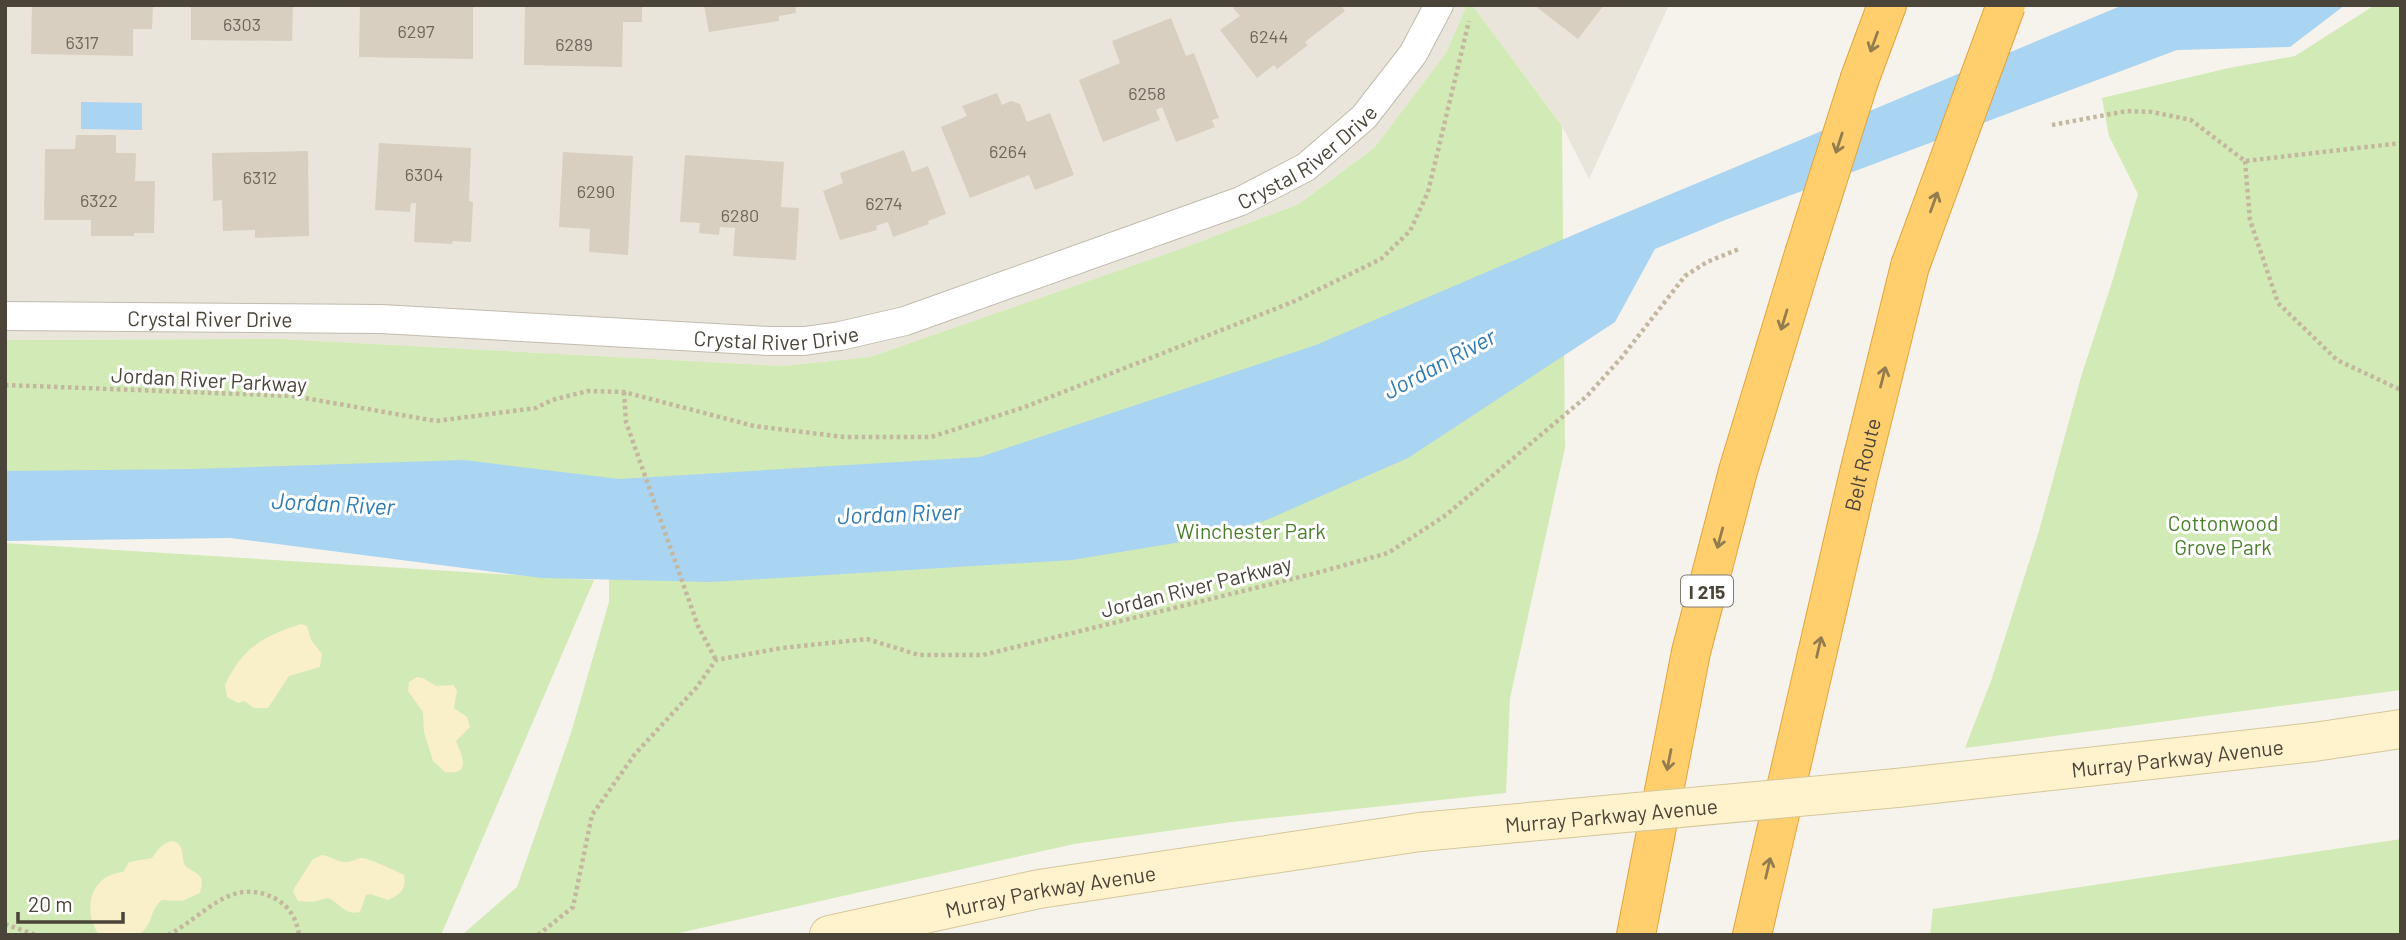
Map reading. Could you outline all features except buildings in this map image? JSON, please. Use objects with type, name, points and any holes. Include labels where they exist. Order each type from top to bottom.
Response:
[{"type":"highway","name":"I 215","points":[[1636,935],[1691,652],[1738,471],[1860,78],[1887,5]]},
{"type":"highway","name":"Belt Route","points":[[1752,935],[1858,477],[1910,266],[2006,5]]},
{"type":"street","name":"Crystal River Drive","points":[[5,316],[381,318],[769,341],[804,341],[840,335],[917,317],[1174,226],[1241,201],[1307,167],[1364,117],[1413,54],[1439,5]]},
{"type":"street","name":"Murray Parkway Avenue","points":[[829,935],[1039,889],[1420,832],[1897,788],[2314,742],[2401,729]]},
{"type":"path","name":"Jordan River Parkway","points":[[5,385],[293,396],[436,421],[536,408],[552,400],[588,391],[624,392],[754,426],[844,437],[931,437],[1022,408],[1295,301],[1381,259],[1410,231],[1428,192],[1471,13]]},
{"type":"path","points":[[2052,125],[2127,111],[2152,112],[2191,120],[2245,161],[2401,143]]},
{"type":"path","points":[[2245,161],[2250,220],[2278,303],[2337,360],[2401,390]]},
{"type":"path","name":"Jordan River Parkway","points":[[716,660],[782,648],[867,639],[919,655],[984,656],[1320,572],[1388,552],[1446,515],[1587,396],[1622,357],[1685,276],[1707,262],[1739,249]]},
{"type":"path","points":[[538,935],[573,907],[592,815],[635,754],[695,688],[716,660],[698,626],[625,422],[624,392]]},
{"type":"path","points":[[168,935],[217,901],[236,892],[256,891],[286,905],[298,923],[299,935]]},
{"type":"path","points":[[5,924],[36,935]]},
{"type":"shaded area","points":[[5,5],[1467,5],[1446,53],[1375,147],[1299,204],[1186,247],[870,357],[782,366],[280,339],[5,340]]},
{"type":"shaded area","points":[[1472,5],[1669,5],[1589,179],[1562,126]]},
{"type":"green space","name":"Winchester Park","points":[[1467,5],[1472,5],[1562,126],[1565,448],[1510,698],[1506,793],[1232,822],[1074,844],[670,935],[462,935],[517,887],[571,733],[609,602],[609,526],[5,484],[5,340],[280,339],[782,366],[870,357],[1186,247],[1299,204],[1375,147],[1446,53]]},
{"type":"green space","name":"Cottonwood Grove Park","points":[[2375,5],[2401,5],[2401,690],[1965,748],[1991,681],[2039,531],[2081,377],[2138,194],[2109,136],[2102,98],[2229,68],[2295,56]]},
{"type":"green space","points":[[5,543],[594,580],[441,935],[5,935]]},
{"type":"green space","points":[[2401,839],[2401,935],[1930,935],[1933,909]]},
{"type":"sand","points":[[301,624],[307,626],[311,640],[322,654],[320,667],[289,676],[268,708],[254,708],[244,701],[238,703],[227,697],[225,685],[246,653],[275,633]]},
{"type":"sand","points":[[417,677],[436,686],[453,685],[457,690],[454,708],[467,717],[470,727],[456,741],[463,763],[459,771],[445,772],[433,761],[424,732],[423,712],[408,691],[409,682]]},
{"type":"sand","points":[[173,841],[181,848],[185,866],[201,878],[200,893],[182,901],[162,900],[141,933],[99,935],[90,905],[96,887],[112,875],[123,872],[129,862],[152,858],[163,845]]},
{"type":"sand","points":[[322,855],[344,862],[364,858],[375,862],[404,875],[403,888],[399,894],[388,900],[366,895],[360,912],[355,913],[346,911],[328,898],[312,902],[298,901],[293,892],[295,887],[313,859]]},
{"type":"water","name":"Jordan River","points":[[2123,5],[2345,5],[2290,47],[2177,50],[1725,220],[1655,249],[1615,322],[1408,458],[1264,521],[1175,543],[1072,560],[711,582],[542,578],[230,538],[5,541],[5,471],[194,469],[464,460],[619,479],[980,457],[1316,345]]},
{"type":"water","points":[[81,102],[142,103],[142,130],[81,129]]}]
